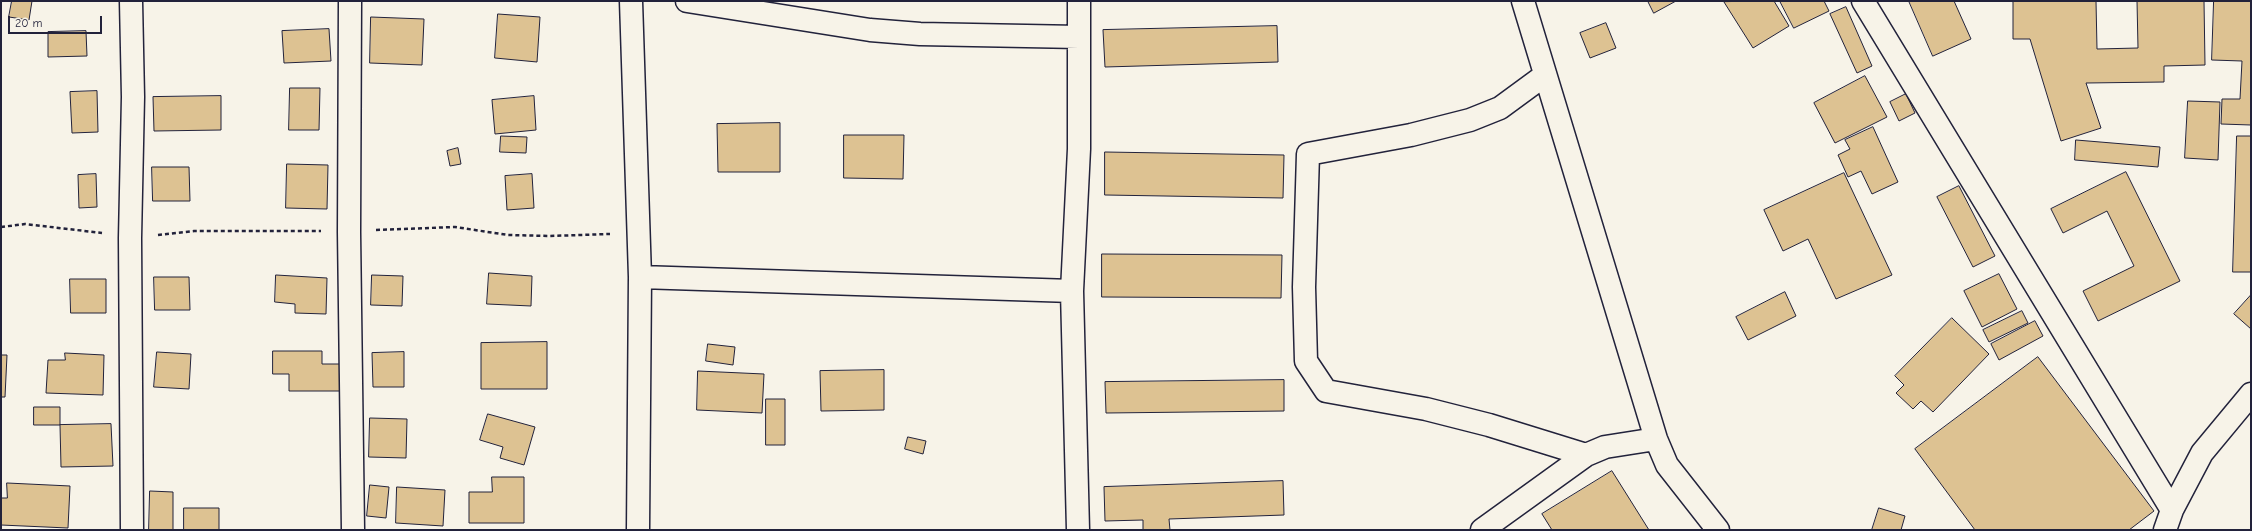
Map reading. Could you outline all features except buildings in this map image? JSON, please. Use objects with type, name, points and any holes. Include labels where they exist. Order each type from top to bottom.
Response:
[{"type":"street","points":[[131,1],[134,97],[130,238],[132,530]]},
{"type":"street","points":[[350,1],[349,209],[353,530]]},
{"type":"street","points":[[631,1],[640,277],[638,530]]},
{"type":"street","points":[[687,1],[870,30],[920,34],[1078,37]]},
{"type":"street","points":[[1078,530],[1072,291],[1079,149],[1079,1]]},
{"type":"street","points":[[1523,1],[1656,439],[1667,465],[1718,530]]},
{"type":"street","points":[[1863,1],[2168,520]]},
{"type":"street","points":[[1545,74],[1500,108],[1470,120],[1411,135],[1308,154],[1304,287],[1306,361],[1326,391],[1433,411],[1489,425],[1586,455]]},
{"type":"street","points":[[640,277],[1072,291]]},
{"type":"street","points":[[2168,520],[2202,453],[2251,394]]},
{"type":"street","points":[[1482,530],[1586,455],[1606,447],[1656,439]]}]
